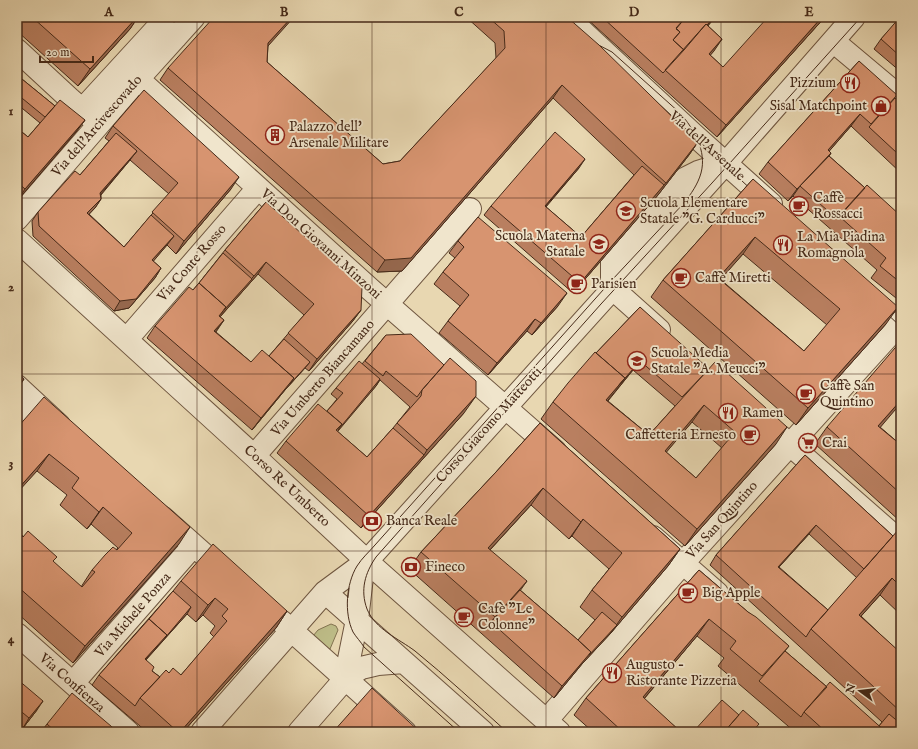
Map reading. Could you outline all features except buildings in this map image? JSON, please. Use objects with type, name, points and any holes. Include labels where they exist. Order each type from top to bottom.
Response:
[{"type":"street","name":"Via dell'Arcivescovado","points":[[17,219],[138,79],[194,17]]},
{"type":"street","name":"Via dell'Arsenale","points":[[567,17],[784,216]]},
{"type":"street","name":"Corso Giacomo Matteotti","points":[[202,732],[325,592],[367,561],[726,163],[854,17]]},
{"type":"street","points":[[82,110],[159,26],[176,37]]},
{"type":"street","points":[[833,41],[901,98]]},
{"type":"street","points":[[17,50],[99,124]]},
{"type":"street","name":"Via Don Giovanni Minzoni","points":[[138,79],[258,188],[573,466]]},
{"type":"street","name":"Via Conte Rosso","points":[[127,339],[258,188]]},
{"type":"street","name":"Via Umberto Biancamano","points":[[254,456],[470,209]]},
{"type":"street","name":"Corso Re Umberto","points":[[17,240],[127,339],[367,561],[552,726]]},
{"type":"street","points":[[612,288],[674,342]]},
{"type":"street","name":"Via San Quintino","points":[[552,726],[683,563],[791,445],[897,318]]},
{"type":"street","points":[[21,399],[77,440]]},
{"type":"street","points":[[767,424],[901,542]]},
{"type":"street","points":[[147,504],[241,587]]},
{"type":"street","points":[[637,523],[733,608]]},
{"type":"street","name":"Via Michele Ponza","points":[[73,684],[193,546]]},
{"type":"street","name":"Corso Giacomo Matteotti","points":[[345,679],[360,590],[367,561]]},
{"type":"street","points":[[325,592],[483,732]]},
{"type":"street","points":[[265,607],[405,732]]},
{"type":"street","name":"Via Confienza","points":[[17,634],[128,732]]},
{"type":"street","points":[[299,732],[345,679],[361,668],[377,664],[404,662]]},
{"type":"shaded area","points":[[331,624],[336,626],[338,630],[330,649],[327,649],[313,636],[318,630]]},
{"type":"tram line","points":[[507,732],[415,651],[381,628],[371,616],[365,602],[364,588],[366,575],[376,557],[601,304],[861,17]]},
{"type":"tram line","points":[[459,732],[364,647],[353,632],[347,608],[350,581],[353,573],[363,558],[612,280],[684,203],[698,181],[702,165],[701,149],[694,133],[685,119],[612,52],[589,40]]},
{"type":"tram line","points":[[646,92],[755,193]]},
{"type":"tram line","points":[[882,309],[901,327]]},
{"type":"place","name":"Pizzium","points":[[850,83]]},
{"type":"place","name":"Sisal Matchpoint","points":[[881,106]]},
{"type":"place","name":"Palazzo dell' Arsenale Militare","points":[[275,135]]},
{"type":"place","name":"Caffè Rossacci","points":[[799,206]]},
{"type":"place","name":"Scuola Elementare Statale \"G. Carducci\"","points":[[626,211]]},
{"type":"place","name":"Scuola Materna Statale","points":[[599,244]]},
{"type":"place","name":"La Mia Piadina Romagnola","points":[[783,245]]},
{"type":"place","name":"Caffè Miretti","points":[[681,278]]},
{"type":"place","name":"Parisien","points":[[577,284]]},
{"type":"place","name":"Scuola Media Statale \"A. Meucci\"","points":[[637,361]]},
{"type":"place","name":"Caffè San Quintino","points":[[806,394]]},
{"type":"place","name":"Ramen","points":[[728,413]]},
{"type":"place","name":"Caffetteria Ernesto","points":[[750,435]]},
{"type":"place","name":"Crai","points":[[808,443]]},
{"type":"place","name":"Banca Reale","points":[[372,521]]},
{"type":"place","name":"Fineco","points":[[411,567]]},
{"type":"place","name":"Big Apple","points":[[688,593]]},
{"type":"place","name":"Cafè \"Le Colonne\"","points":[[464,617]]},
{"type":"place","name":"Augusto - Ristorante Pizzeria","points":[[612,673]]}]
